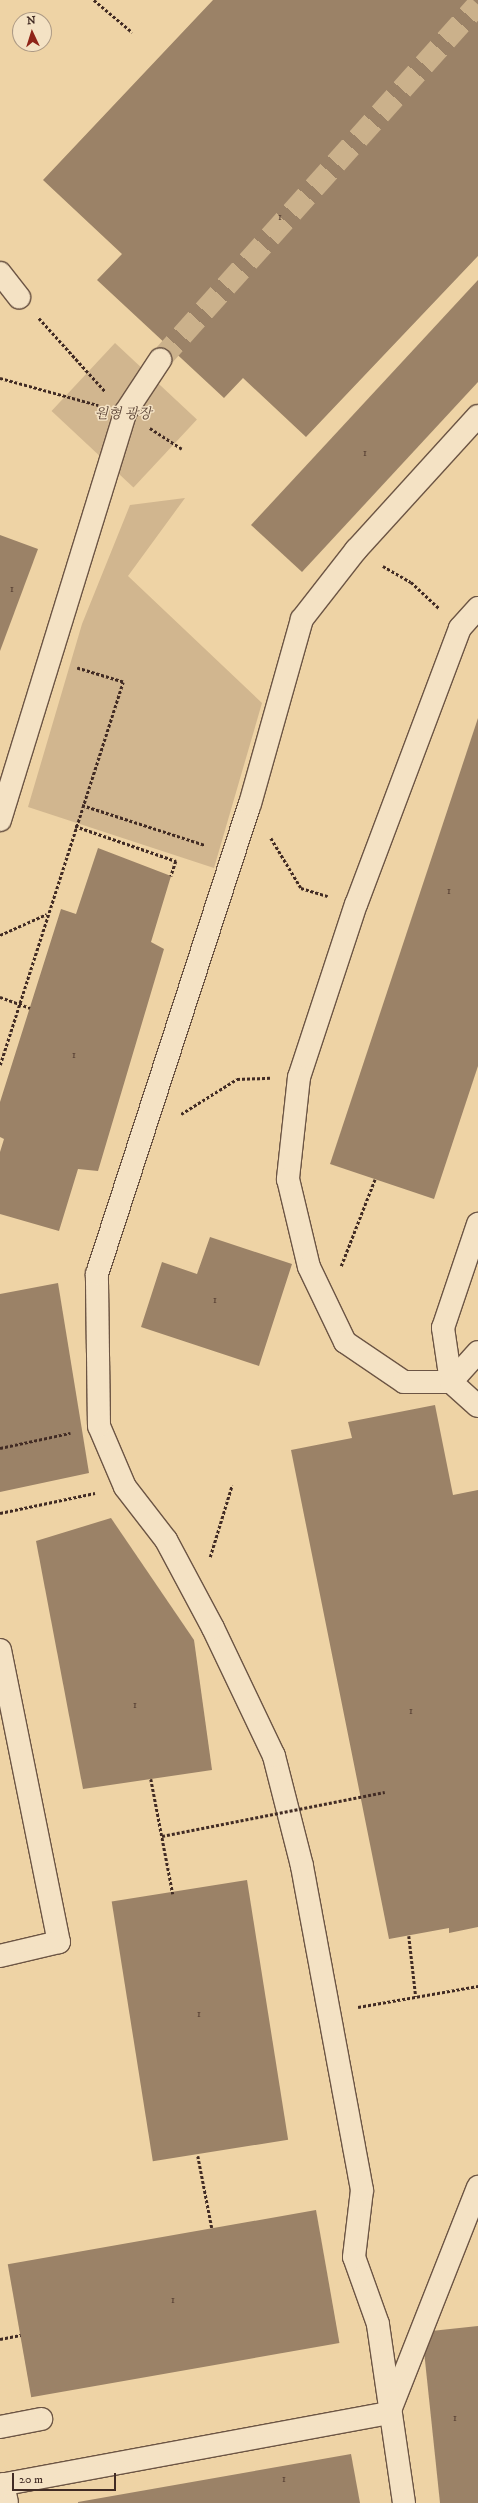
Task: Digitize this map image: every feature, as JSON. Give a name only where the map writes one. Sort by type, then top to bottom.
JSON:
[{"type":"street","points":[[0,273],[19,297]]},
{"type":"street","points":[[0,820],[125,412],[160,360]]},
{"type":"street","points":[[404,2503],[389,2413],[378,2324],[354,2257],[362,2190],[302,1866],[274,1756],[197,1598],[166,1540],[125,1487],[99,1426],[97,1274],[144,1136],[250,804],[302,619],[356,550],[478,416]]},
{"type":"street","points":[[478,608],[460,628],[356,904],[298,1077],[288,1179],[309,1267],[345,1342],[404,1382],[451,1382],[478,1352]]},
{"type":"street","points":[[478,1224],[443,1328],[451,1382],[478,1406]]},
{"type":"street","points":[[0,1650],[59,1942],[0,1956]]},
{"type":"street","points":[[389,2413],[478,2187]]},
{"type":"street","points":[[3,2491],[389,2413]]},
{"type":"street","points":[[0,2427],[41,2419]]},
{"type":"path","points":[[94,0],[132,32]]},
{"type":"path","points":[[19,297],[125,412],[182,449]]},
{"type":"path","points":[[0,378],[125,412]]},
{"type":"path","points":[[356,550],[412,582],[460,628]]},
{"type":"path","points":[[0,1065],[75,826],[123,682],[49,660]]},
{"type":"path","points":[[250,804],[300,888],[356,904]]},
{"type":"path","points":[[82,805],[234,854]]},
{"type":"path","points":[[75,826],[176,861],[171,876]]},
{"type":"path","points":[[0,935],[47,914]]},
{"type":"path","points":[[0,997],[30,1008]]},
{"type":"path","points":[[144,1136],[237,1079],[298,1077]]},
{"type":"path","points":[[327,1302],[375,1179]]},
{"type":"path","points":[[0,1448],[99,1426]]},
{"type":"path","points":[[197,1598],[232,1485]]},
{"type":"path","points":[[0,1513],[125,1487]]},
{"type":"path","points":[[151,1778],[174,1894]]},
{"type":"path","points":[[162,1836],[385,1792]]},
{"type":"path","points":[[409,1936],[416,1997]]},
{"type":"path","points":[[330,2012],[478,1986]]},
{"type":"path","points":[[198,2156],[212,2228]]},
{"type":"path","points":[[0,2339],[21,2335]]},
{"type":"green space","name":"원형 광장","points":[[115,343],[197,419],[133,487],[52,411]]},
{"type":"green space","points":[[185,498],[128,576],[262,703],[214,868],[28,807],[82,624],[130,505]]},
{"type":"building","points":[[213,0],[478,0],[478,256],[306,437],[243,378],[224,398],[97,280],[122,254],[43,180]]},
{"type":"building","points":[[478,280],[478,382],[302,572],[251,525]]},
{"type":"building","points":[[0,535],[38,549],[0,651]]},
{"type":"building","points":[[478,718],[478,1066],[434,1199],[330,1164]]},
{"type":"building","points":[[98,848],[171,876],[151,942],[164,949],[98,1171],[78,1169],[59,1231],[0,1214],[0,1152],[4,1139],[0,1137],[0,1102],[61,909],[76,914]]},
{"type":"building","points":[[210,1237],[292,1264],[259,1366],[141,1327],[162,1262],[197,1274]]},
{"type":"building","points":[[58,1283],[89,1473],[0,1492],[0,1294]]},
{"type":"building","points":[[435,1405],[453,1495],[478,1490],[478,1927],[449,1933],[449,1928],[389,1939],[291,1450],[352,1438],[348,1422]]},
{"type":"building","points":[[111,1518],[194,1640],[212,1770],[83,1789],[36,1541]]},
{"type":"building","points":[[247,1880],[288,2140],[153,2161],[112,1901]]},
{"type":"building","points":[[316,2210],[339,2343],[31,2397],[8,2264]]},
{"type":"building","points":[[478,2326],[478,2503],[440,2503],[422,2332]]},
{"type":"building","points":[[351,2454],[360,2503],[78,2503],[78,2502]]},
{"type":"tunnel","points":[[160,360],[478,4]]}]
